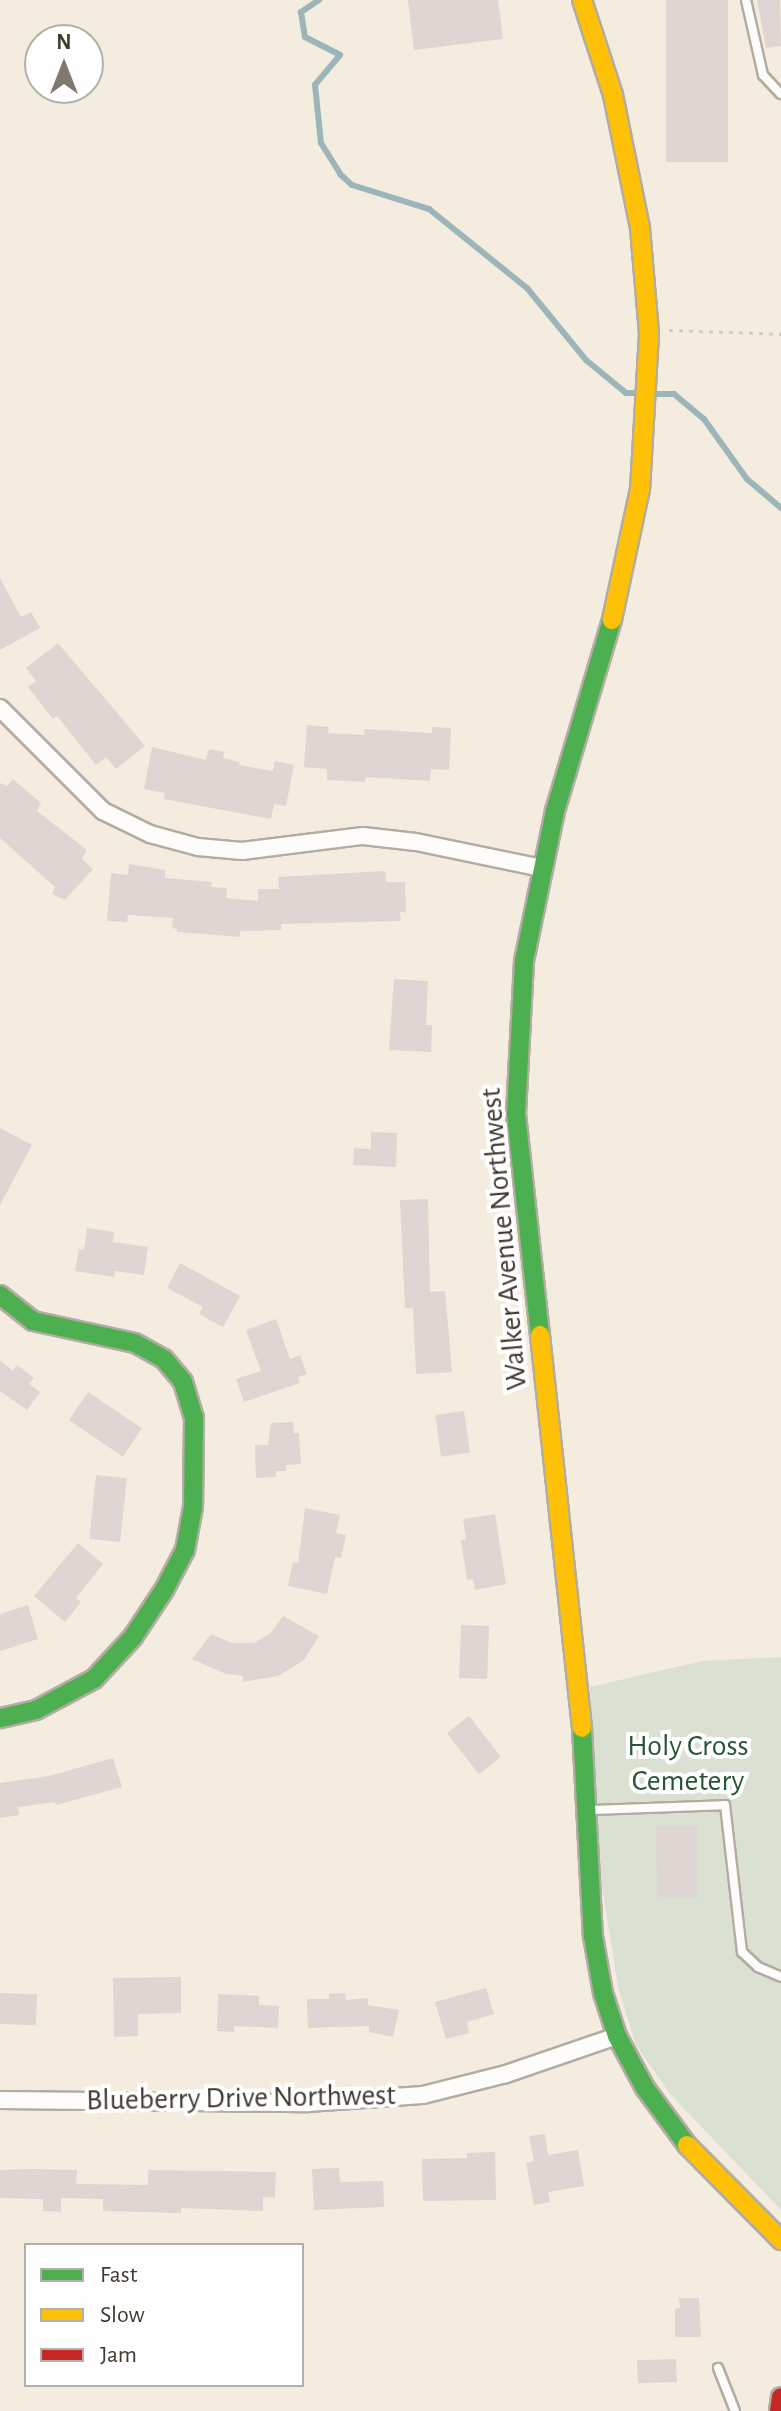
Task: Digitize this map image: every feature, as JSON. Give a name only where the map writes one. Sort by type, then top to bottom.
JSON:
[{"type":"main road","name":"Walker Avenue Northwest","points":[[582,0],[613,95],[640,228],[649,332],[647,416],[640,489],[618,600],[555,811],[524,961],[516,1114],[581,1715],[593,1936],[603,1993],[617,2036],[645,2088],[682,2139],[781,2240]]},
{"type":"main road","points":[[0,1295],[33,1321],[135,1343],[164,1359],[183,1382],[194,1418],[193,1507],[185,1550],[164,1590],[133,1637],[94,1679],[36,1710],[0,1718]]},
{"type":"main road","points":[[779,2411],[781,2397]]},
{"type":"street","points":[[3,718],[103,811],[150,834],[198,847],[242,851],[363,836],[416,842],[542,868]]},
{"type":"street","name":"Blueberry Drive Northwest","points":[[0,2100],[308,2103],[423,2095],[506,2074],[617,2036]]},
{"type":"lane","points":[[746,0],[763,75],[781,94]]},
{"type":"lane","points":[[586,1810],[725,1805],[742,1952],[758,1967],[781,1977]]},
{"type":"lane","points":[[718,2368],[735,2411]]},
{"type":"path","points":[[649,332],[781,334]]},
{"type":"green space","name":"Holy Cross Cemetery","points":[[781,1657],[781,2210],[670,2094],[636,2045],[618,1987],[600,1873],[590,1687],[702,1661]]},
{"type":"building","points":[[408,0],[498,0],[503,39],[414,50]]},
{"type":"building","points":[[666,0],[728,0],[728,162],[666,162]]},
{"type":"building","points":[[757,0],[780,0],[781,46],[766,48]]},
{"type":"building","points":[[0,578],[21,617],[31,612],[40,628],[0,650]]},
{"type":"building","points":[[58,643],[145,746],[116,769],[106,757],[96,765],[57,716],[53,719],[28,687],[36,681],[26,668]]},
{"type":"building","points":[[307,725],[329,727],[328,733],[364,735],[365,729],[432,733],[432,727],[451,728],[449,770],[431,769],[430,781],[366,777],[365,782],[327,780],[327,769],[304,767]]},
{"type":"building","points":[[152,747],[206,760],[209,749],[224,752],[223,758],[240,762],[239,765],[273,771],[275,761],[294,765],[286,806],[274,804],[271,819],[164,799],[165,793],[144,789]]},
{"type":"building","points":[[13,779],[41,803],[37,811],[87,850],[82,859],[93,869],[65,900],[52,894],[55,887],[0,838],[0,783],[7,786]]},
{"type":"building","points":[[129,864],[165,870],[165,878],[212,882],[211,887],[227,888],[226,898],[258,901],[258,889],[279,889],[278,877],[385,871],[386,882],[405,882],[406,912],[400,912],[401,921],[281,924],[281,930],[240,931],[240,937],[177,932],[172,928],[173,918],[128,915],[127,922],[107,921],[111,873],[128,875]]},
{"type":"building","points":[[394,979],[428,981],[426,1025],[432,1025],[431,1052],[389,1050]]},
{"type":"building","points":[[0,1128],[32,1145],[0,1205]]},
{"type":"building","points":[[371,1132],[397,1133],[396,1167],[353,1165],[354,1148],[371,1149]]},
{"type":"building","points":[[428,1199],[430,1292],[445,1291],[452,1372],[416,1374],[413,1308],[405,1308],[400,1200]]},
{"type":"building","points":[[87,1228],[114,1232],[113,1242],[148,1247],[144,1275],[115,1271],[114,1277],[75,1271],[79,1249],[84,1250]]},
{"type":"building","points":[[180,1263],[240,1296],[223,1327],[199,1314],[203,1307],[167,1288]]},
{"type":"building","points":[[276,1319],[290,1359],[300,1355],[307,1374],[298,1377],[300,1383],[244,1402],[236,1379],[261,1371],[246,1330]]},
{"type":"building","points":[[0,1360],[13,1371],[17,1365],[34,1378],[29,1384],[40,1392],[27,1410],[0,1391]]},
{"type":"building","points":[[88,1392],[142,1428],[123,1457],[69,1420]]},
{"type":"building","points":[[464,1411],[470,1453],[441,1457],[435,1415]]},
{"type":"building","points":[[293,1422],[294,1433],[299,1433],[301,1464],[286,1465],[286,1471],[276,1471],[276,1477],[256,1478],[255,1445],[268,1445],[271,1423]]},
{"type":"building","points":[[96,1475],[127,1478],[120,1542],[89,1539]]},
{"type":"building","points":[[305,1508],[340,1515],[336,1533],[346,1535],[341,1558],[335,1557],[327,1594],[288,1586],[293,1562],[298,1563]]},
{"type":"building","points":[[495,1514],[506,1584],[475,1590],[473,1579],[467,1580],[461,1540],[466,1539],[463,1519]]},
{"type":"building","points":[[78,1543],[103,1564],[76,1598],[81,1602],[65,1622],[34,1596]]},
{"type":"building","points":[[28,1605],[38,1639],[0,1651],[0,1614]]},
{"type":"building","points":[[283,1616],[319,1636],[304,1660],[278,1676],[243,1682],[243,1676],[226,1674],[192,1659],[211,1634],[232,1643],[254,1643],[271,1633]]},
{"type":"building","points":[[461,1625],[489,1626],[487,1679],[459,1678]]},
{"type":"building","points":[[469,1716],[501,1757],[479,1774],[447,1733]]},
{"type":"building","points":[[113,1758],[122,1787],[56,1805],[55,1802],[18,1807],[19,1815],[0,1818],[0,1783],[49,1776]]},
{"type":"building","points":[[697,1826],[698,1898],[657,1899],[656,1827]]},
{"type":"building","points":[[181,1977],[181,2013],[138,2014],[138,2036],[114,2037],[113,1978]]},
{"type":"building","points":[[486,1988],[494,2014],[467,2022],[469,2033],[446,2039],[435,2002]]},
{"type":"building","points":[[0,1993],[37,1994],[36,2025],[0,2024]]},
{"type":"building","points":[[345,1993],[346,2000],[368,1998],[368,2005],[399,2010],[393,2037],[369,2032],[369,2026],[308,2028],[307,1999],[329,1999],[329,1994]]},
{"type":"building","points":[[218,1994],[259,1996],[259,2005],[279,2006],[278,2028],[234,2026],[234,2032],[217,2031]]},
{"type":"building","points":[[545,2134],[548,2155],[578,2150],[584,2186],[548,2192],[550,2202],[534,2205],[526,2163],[534,2161],[529,2136]]},
{"type":"building","points":[[495,2152],[496,2200],[423,2201],[422,2159],[467,2158],[467,2153]]},
{"type":"building","points":[[339,2168],[340,2182],[383,2181],[384,2207],[314,2210],[312,2169]]},
{"type":"building","points":[[0,2170],[77,2170],[76,2184],[148,2185],[148,2170],[276,2172],[275,2198],[263,2197],[263,2211],[181,2208],[181,2213],[103,2211],[103,2199],[61,2198],[61,2212],[43,2211],[43,2199],[0,2198]]},
{"type":"building","points":[[679,2298],[699,2298],[701,2337],[675,2337],[675,2309],[680,2308]]},
{"type":"building","points":[[676,2359],[677,2382],[638,2383],[637,2360]]},
{"type":"waterway","points":[[319,0],[301,12],[305,37],[340,55],[315,85],[321,143],[340,174],[352,185],[429,209],[527,288],[586,360],[626,393],[644,393]]},
{"type":"waterway","points":[[655,394],[674,394],[704,419],[747,479],[781,508]]},
{"type":"traffic: fast","points":[[540,1335],[516,1114],[524,961],[555,811],[612,620]]},
{"type":"traffic: fast","points":[[0,1295],[33,1321],[135,1343],[164,1359],[183,1382],[194,1418],[193,1507],[185,1550],[164,1590],[133,1637],[94,1679],[36,1710],[0,1718]]},
{"type":"traffic: fast","points":[[582,1728],[593,1936],[603,1993],[617,2036],[645,2088],[687,2145]]},
{"type":"traffic: slow","points":[[582,0],[613,95],[640,228],[649,334],[640,489],[612,620]]},
{"type":"traffic: slow","points":[[540,1335],[582,1728]]},
{"type":"traffic: slow","points":[[687,2145],[781,2240]]},
{"type":"traffic: jam","points":[[779,2411],[781,2397]]}]
